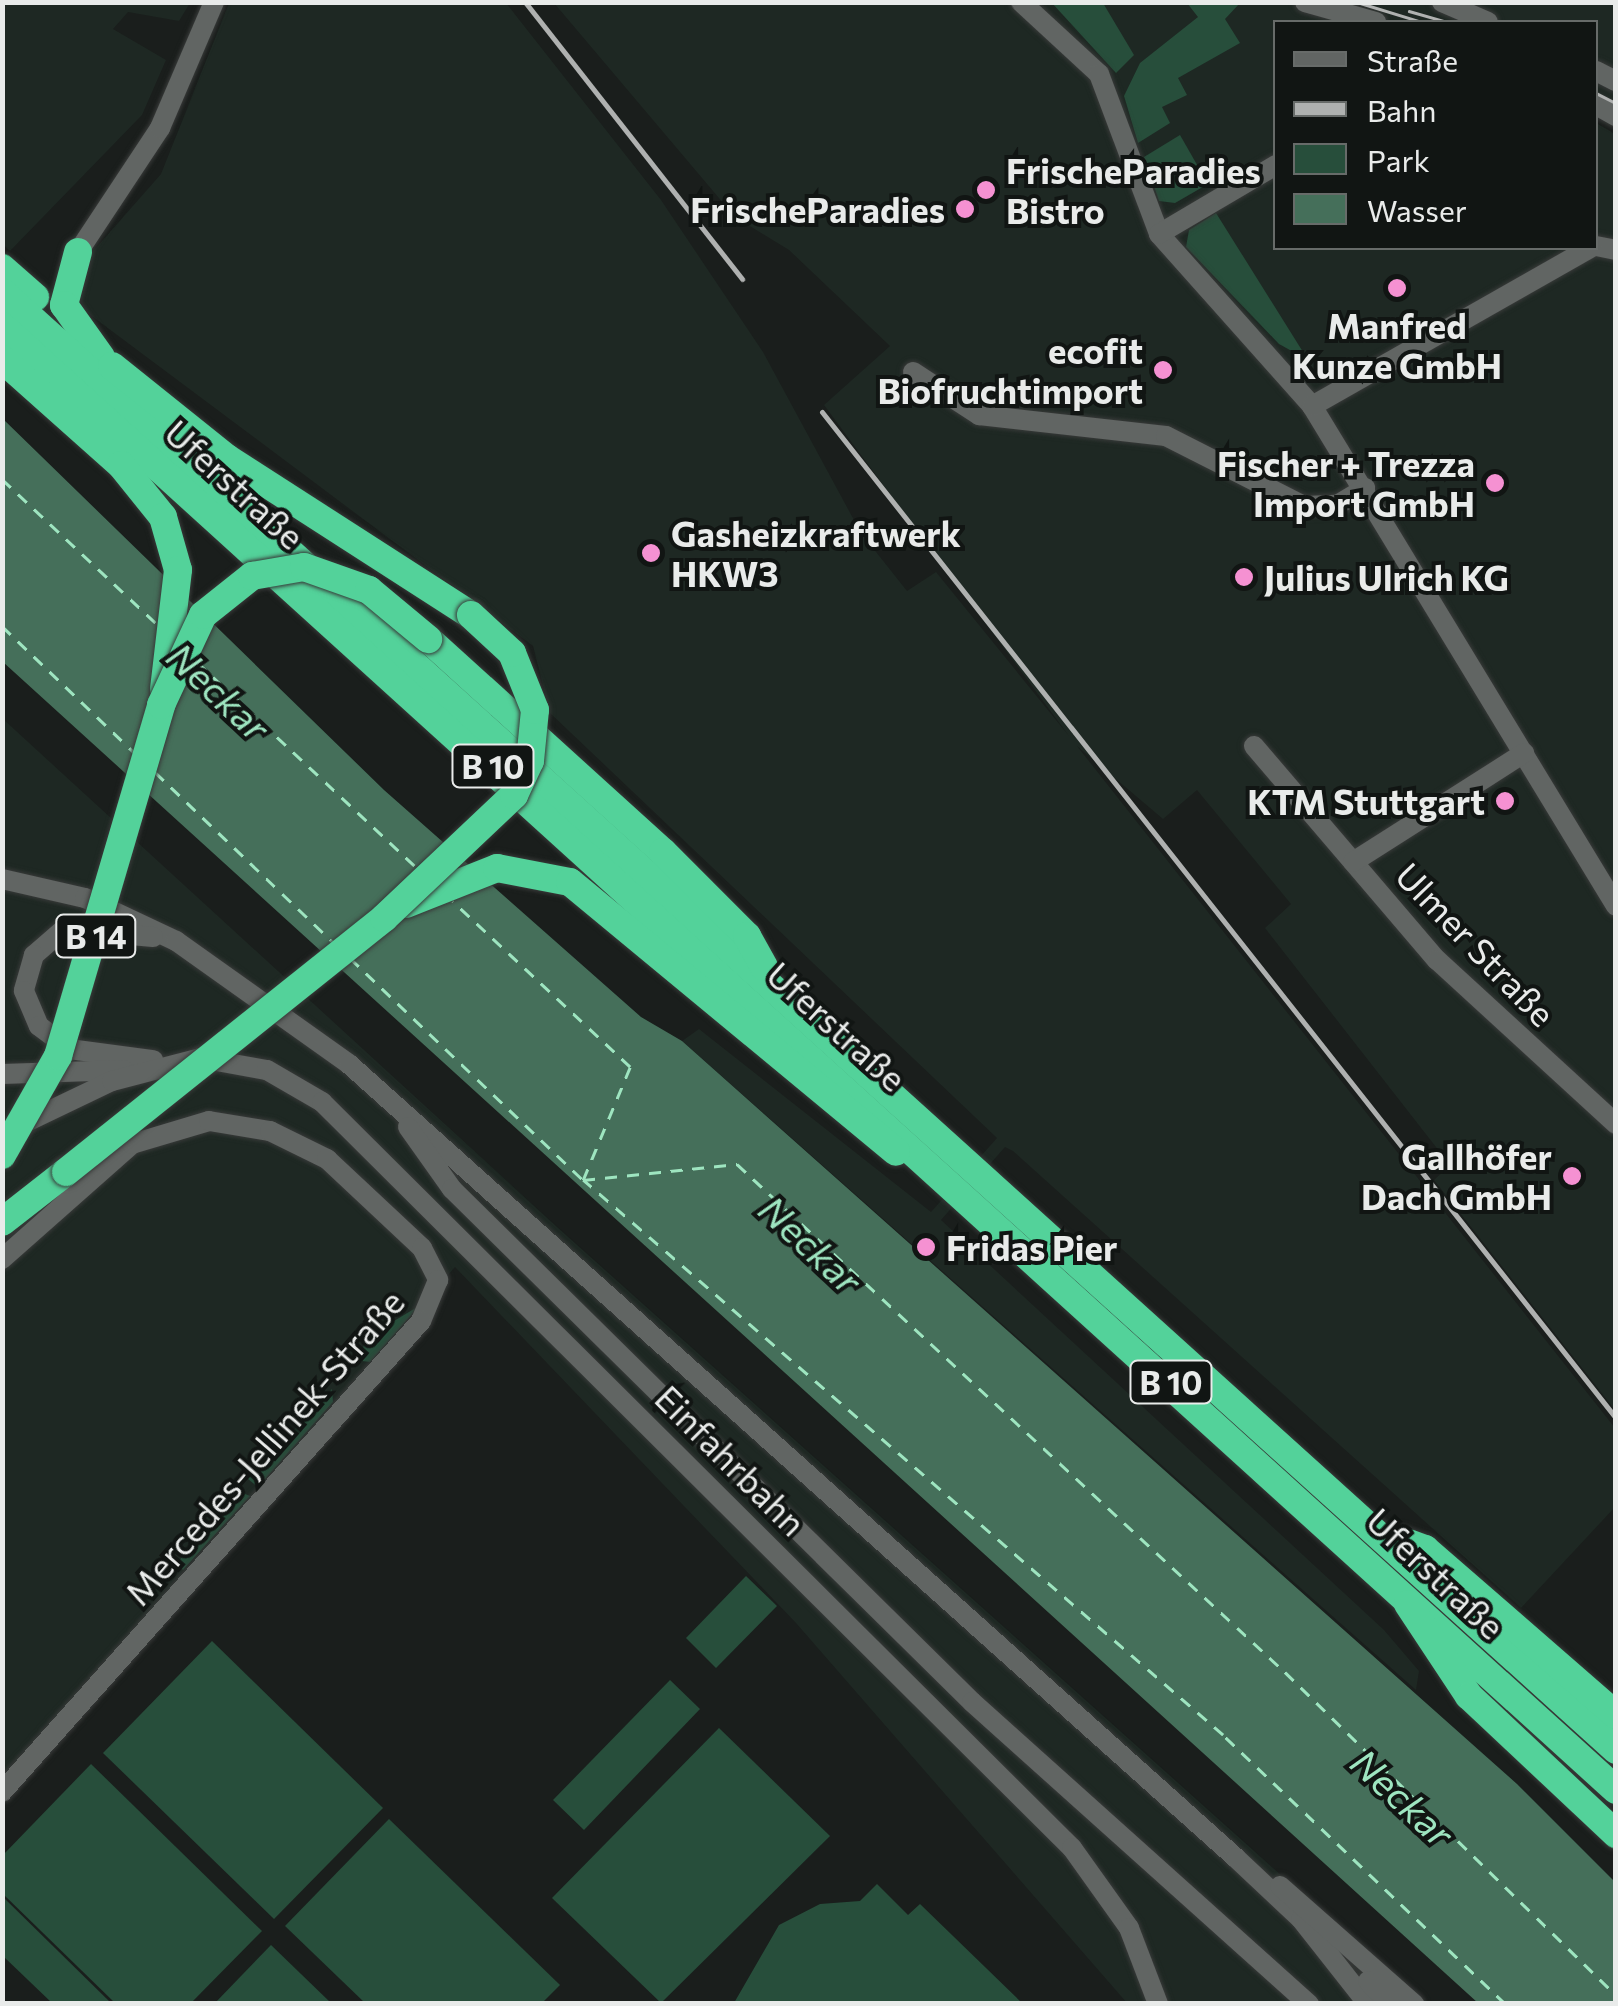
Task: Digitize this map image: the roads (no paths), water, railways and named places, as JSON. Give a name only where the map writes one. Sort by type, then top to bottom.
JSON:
[{"type":"highway","points":[[2,266],[34,274],[78,252]]},
{"type":"highway","points":[[78,252],[64,305],[102,357]]},
{"type":"highway","points":[[2,266],[102,357],[227,458],[471,615],[525,676],[535,710],[530,760],[499,814],[384,918],[2,1222]]},
{"type":"highway","name":"Uferstraße","points":[[2,292],[1616,1750]]},
{"type":"highway","name":"Uferstraße","points":[[2,326],[981,1209],[1616,1790]]},
{"type":"highway","name":"B 14","points":[[2,359],[148,494],[173,540],[178,596],[161,705],[70,1024],[2,1155]]},
{"type":"highway","name":"B 14","points":[[161,705],[203,615],[228,590],[279,569],[346,578],[428,640],[705,894],[747,936],[777,990]]},
{"type":"highway","points":[[384,918],[446,882],[498,868],[570,882],[618,915],[808,1084],[981,1209]]},
{"type":"highway","name":"B 10","points":[[1380,1533],[1425,1549],[1616,1715]]},
{"type":"highway","name":"B 10","points":[[1399,1589],[1429,1647],[1470,1696],[1616,1834]]},
{"type":"street","points":[[78,252],[160,128],[214,2]]},
{"type":"street","points":[[1021,2],[1099,74],[1158,234],[1312,406],[1616,906]]},
{"type":"street","points":[[1305,2],[1369,20]]},
{"type":"street","points":[[1442,2],[1483,20]]},
{"type":"street","points":[[1158,234],[1273,167]]},
{"type":"street","points":[[1312,406],[1588,250]]},
{"type":"street","points":[[913,372],[979,415],[1166,436],[1304,506],[1336,505],[1365,488]]},
{"type":"street","points":[[1254,746],[1353,862]]},
{"type":"street","name":"Ulmer Straße","points":[[1524,754],[1353,862],[1436,960],[1616,1124]]},
{"type":"street","name":"Einfahrbahn","points":[[2,879],[71,894],[176,942],[250,987],[390,1100],[1236,1858],[1301,1919],[1368,2004]]},
{"type":"street","name":"Einfahrbahn","points":[[176,942],[64,928],[34,954],[24,991],[39,1026],[68,1049],[267,1070],[366,1140],[1072,1848],[1143,1958],[1158,2004]]},
{"type":"street","name":"Einfahrbahn","points":[[2,1133],[156,1066],[180,1060]]},
{"type":"street","name":"Einfahrbahn","points":[[2,1074],[156,1066]]},
{"type":"street","name":"Einfahrbahn","points":[[390,1100],[452,1190],[1067,1790],[1309,2004]]},
{"type":"street","name":"Mercedes-Jellinek-Straße","points":[[2,1258],[132,1144],[208,1121],[270,1130],[326,1159],[428,1255],[438,1280],[421,1322],[2,1792]]},
{"type":"street","points":[[1236,1858],[1317,1911],[1414,2004]]},
{"type":"street","points":[[1143,1958],[1148,2004]]},
{"type":"street","points":[[1368,1981],[1391,2004]]},
{"type":"water","name":"Neckar","points":[[2,418],[384,790],[641,1017],[682,1041],[1517,1784],[1615,1882],[1615,2003],[1478,2003],[3,662]]},
{"type":"tram line","points":[[1357,2],[1416,20]]},
{"type":"tram line","points":[[1409,11],[1440,20]]},
{"type":"tram line","points":[[1598,94],[1616,103]]},
{"type":"railway","points":[[525,2],[742,279]]},
{"type":"railway","points":[[822,412],[1616,1418]]},
{"type":"place","name":"FrischeParadies Bistro","points":[[986,190]]},
{"type":"place","name":"FrischeParadies","points":[[965,209]]},
{"type":"place","name":"Manfred Kunze GmbH","points":[[1397,288]]},
{"type":"place","name":"ecofit Biofruchtimport","points":[[1163,370]]},
{"type":"place","name":"Fischer + Trezza Import GmbH","points":[[1495,483]]},
{"type":"place","name":"Gasheizkraftwerk HKW3","points":[[651,553]]},
{"type":"place","name":"Julius Ulrich KG","points":[[1244,577]]},
{"type":"place","name":"KTM Stuttgart","points":[[1505,801]]},
{"type":"place","name":"Gallhöfer Dach GmbH","points":[[1572,1176]]},
{"type":"place","name":"Fridas Pier","points":[[926,1247]]}]
